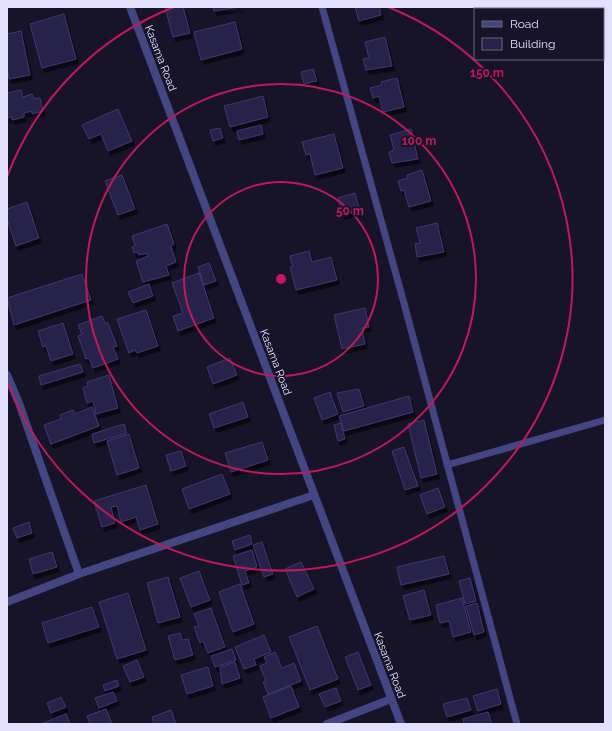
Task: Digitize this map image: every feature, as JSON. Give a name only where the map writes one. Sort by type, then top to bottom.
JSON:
[{"type":"street","name":"Kasama Road","points":[[130,7],[401,724]]},
{"type":"street","points":[[7,375],[19,403],[79,574]]},
{"type":"street","points":[[7,602],[79,574],[314,495]]},
{"type":"street","points":[[327,724],[391,699]]},
{"type":"lane","points":[[322,7],[448,465],[517,724]]},
{"type":"lane","points":[[448,465],[605,420]]},
{"type":"building","points":[[165,7],[183,7],[190,33],[173,37]]},
{"type":"building","points":[[213,7],[240,7],[214,11]]},
{"type":"building","points":[[355,7],[379,7],[381,15],[359,21]]},
{"type":"building","points":[[64,14],[76,59],[42,68],[30,24]]},
{"type":"building","points":[[235,22],[242,49],[201,60],[194,32]]},
{"type":"building","points":[[21,31],[30,75],[9,79],[7,67],[7,34]]},
{"type":"building","points":[[385,37],[392,66],[366,70],[363,59],[369,58],[365,42]]},
{"type":"building","points":[[313,69],[317,81],[304,84],[301,72]]},
{"type":"building","points":[[397,78],[404,107],[383,112],[379,96],[373,98],[370,88],[382,85],[381,82]]},
{"type":"building","points":[[21,90],[23,97],[32,94],[34,99],[40,98],[43,111],[32,114],[32,111],[24,113],[24,117],[12,120],[12,117],[7,118],[7,93]]},
{"type":"building","points":[[263,96],[268,117],[230,127],[224,106]]},
{"type":"building","points":[[118,109],[132,141],[108,151],[101,134],[89,139],[82,125]]},
{"type":"building","points":[[261,125],[263,134],[239,140],[237,131]]},
{"type":"building","points":[[220,128],[223,138],[213,141],[210,130]]},
{"type":"building","points":[[411,129],[418,159],[392,163],[389,152],[394,150],[390,135]]},
{"type":"building","points":[[334,134],[343,168],[315,175],[310,154],[306,155],[302,142]]},
{"type":"building","points":[[422,170],[431,201],[409,207],[404,190],[401,191],[398,181],[408,178],[407,175]]},
{"type":"building","points":[[122,175],[135,209],[118,215],[105,181]]},
{"type":"building","points":[[355,193],[360,210],[342,215],[338,198]]},
{"type":"building","points":[[27,202],[39,238],[16,246],[7,219],[7,209]]},
{"type":"building","points":[[437,223],[444,252],[417,257],[415,244],[420,243],[416,228]]},
{"type":"building","points":[[167,224],[174,244],[171,246],[176,262],[166,266],[169,275],[143,282],[136,261],[148,256],[146,253],[139,255],[137,252],[134,253],[132,247],[135,246],[132,236]]},
{"type":"building","points":[[309,251],[312,262],[331,257],[337,280],[296,290],[290,267],[293,267],[290,256]]},
{"type":"building","points":[[209,263],[216,281],[204,285],[198,267]]},
{"type":"building","points":[[199,273],[214,318],[178,331],[173,316],[183,313],[172,283]]},
{"type":"building","points":[[82,274],[91,300],[14,325],[7,298]]},
{"type":"building","points":[[149,284],[153,296],[133,303],[128,292]]},
{"type":"building","points":[[365,308],[369,327],[362,328],[365,344],[342,349],[334,315]]},
{"type":"building","points":[[146,310],[158,346],[137,353],[135,350],[129,353],[117,319]]},
{"type":"building","points":[[102,316],[105,323],[108,323],[117,346],[113,347],[118,359],[93,368],[89,358],[86,359],[78,336],[82,334],[78,325]]},
{"type":"building","points":[[63,323],[73,354],[51,361],[46,346],[43,347],[38,331]]},
{"type":"building","points":[[230,358],[237,375],[213,384],[207,367]]},
{"type":"building","points":[[80,364],[83,372],[41,385],[39,376]]},
{"type":"building","points":[[109,375],[118,408],[96,414],[93,401],[87,403],[83,388],[88,386],[87,382]]},
{"type":"building","points":[[359,389],[364,406],[343,412],[337,393]]},
{"type":"building","points":[[330,392],[338,414],[322,420],[314,398]]},
{"type":"building","points":[[409,396],[413,412],[344,431],[339,416]]},
{"type":"building","points":[[243,402],[248,417],[214,428],[209,414]]},
{"type":"building","points":[[92,407],[99,426],[51,444],[44,425],[61,419],[60,415],[73,410],[75,414]]},
{"type":"building","points":[[424,420],[437,474],[421,478],[408,424]]},
{"type":"building","points":[[341,423],[345,439],[338,441],[334,425]]},
{"type":"building","points":[[124,424],[127,433],[94,443],[92,434]]},
{"type":"building","points":[[129,434],[139,468],[117,475],[107,441]]},
{"type":"building","points":[[262,442],[268,460],[231,472],[225,453]]},
{"type":"building","points":[[404,447],[418,486],[405,490],[392,451]]},
{"type":"building","points":[[181,451],[186,466],[171,471],[166,455]]},
{"type":"building","points":[[222,474],[230,494],[189,509],[182,489]]},
{"type":"building","points":[[146,485],[158,524],[140,530],[136,517],[121,522],[117,506],[111,507],[115,523],[102,527],[94,501]]},
{"type":"building","points":[[438,488],[445,507],[427,514],[420,495]]},
{"type":"building","points":[[29,522],[32,533],[17,538],[13,528]]},
{"type":"building","points":[[250,535],[252,544],[235,550],[232,541]]},
{"type":"building","points":[[262,542],[273,574],[264,577],[253,545]]},
{"type":"building","points":[[252,550],[257,567],[245,571],[249,583],[242,585],[233,556]]},
{"type":"building","points":[[52,552],[57,567],[33,574],[29,559]]},
{"type":"building","points":[[444,556],[449,574],[401,585],[397,567]]},
{"type":"building","points":[[301,562],[314,589],[297,597],[285,569]]},
{"type":"building","points":[[199,571],[210,600],[191,607],[180,578]]},
{"type":"building","points":[[168,577],[180,617],[158,623],[147,583]]},
{"type":"building","points":[[470,578],[476,601],[465,604],[459,581]]},
{"type":"building","points":[[240,584],[254,624],[233,632],[219,592]]},
{"type":"building","points":[[424,590],[431,615],[410,620],[403,596]]},
{"type":"building","points":[[128,593],[146,650],[117,659],[99,602]]},
{"type":"building","points":[[462,598],[471,632],[453,637],[449,621],[440,623],[436,605]]},
{"type":"building","points":[[477,603],[484,632],[474,635],[466,606]]},
{"type":"building","points":[[92,607],[99,627],[48,643],[42,623]]},
{"type":"building","points":[[211,608],[225,647],[208,653],[203,641],[200,643],[194,627],[199,626],[194,614]]},
{"type":"building","points":[[317,626],[338,679],[310,690],[289,637]]},
{"type":"building","points":[[180,633],[182,640],[188,639],[193,655],[175,660],[168,636]]},
{"type":"building","points":[[264,635],[271,652],[254,659],[256,665],[244,669],[235,647]]},
{"type":"building","points":[[232,649],[236,660],[215,667],[211,656]]},
{"type":"building","points":[[275,652],[282,668],[294,663],[301,681],[268,694],[263,682],[266,681],[260,666],[267,663],[264,657]]},
{"type":"building","points":[[358,652],[371,685],[358,690],[345,657]]},
{"type":"building","points":[[137,660],[144,677],[130,682],[123,666]]},
{"type":"building","points":[[235,662],[240,678],[222,684],[220,667]]},
{"type":"building","points":[[208,667],[213,686],[187,694],[181,675]]},
{"type":"building","points":[[117,680],[119,686],[105,691],[103,685]]},
{"type":"building","points":[[291,686],[299,707],[271,718],[263,697]]},
{"type":"building","points":[[336,688],[341,701],[325,707],[319,694]]},
{"type":"building","points":[[497,689],[501,704],[478,711],[473,696]]},
{"type":"building","points":[[113,692],[117,701],[99,708],[95,698]]},
{"type":"building","points":[[61,697],[66,707],[51,713],[47,703]]},
{"type":"building","points":[[467,698],[471,710],[447,717],[443,704]]},
{"type":"building","points":[[106,709],[112,724],[90,724],[87,716]]},
{"type":"building","points":[[171,710],[176,724],[154,724],[152,717]]},
{"type":"building","points":[[488,712],[492,724],[464,724],[463,719]]},
{"type":"building","points":[[66,714],[70,724],[41,724]]}]
